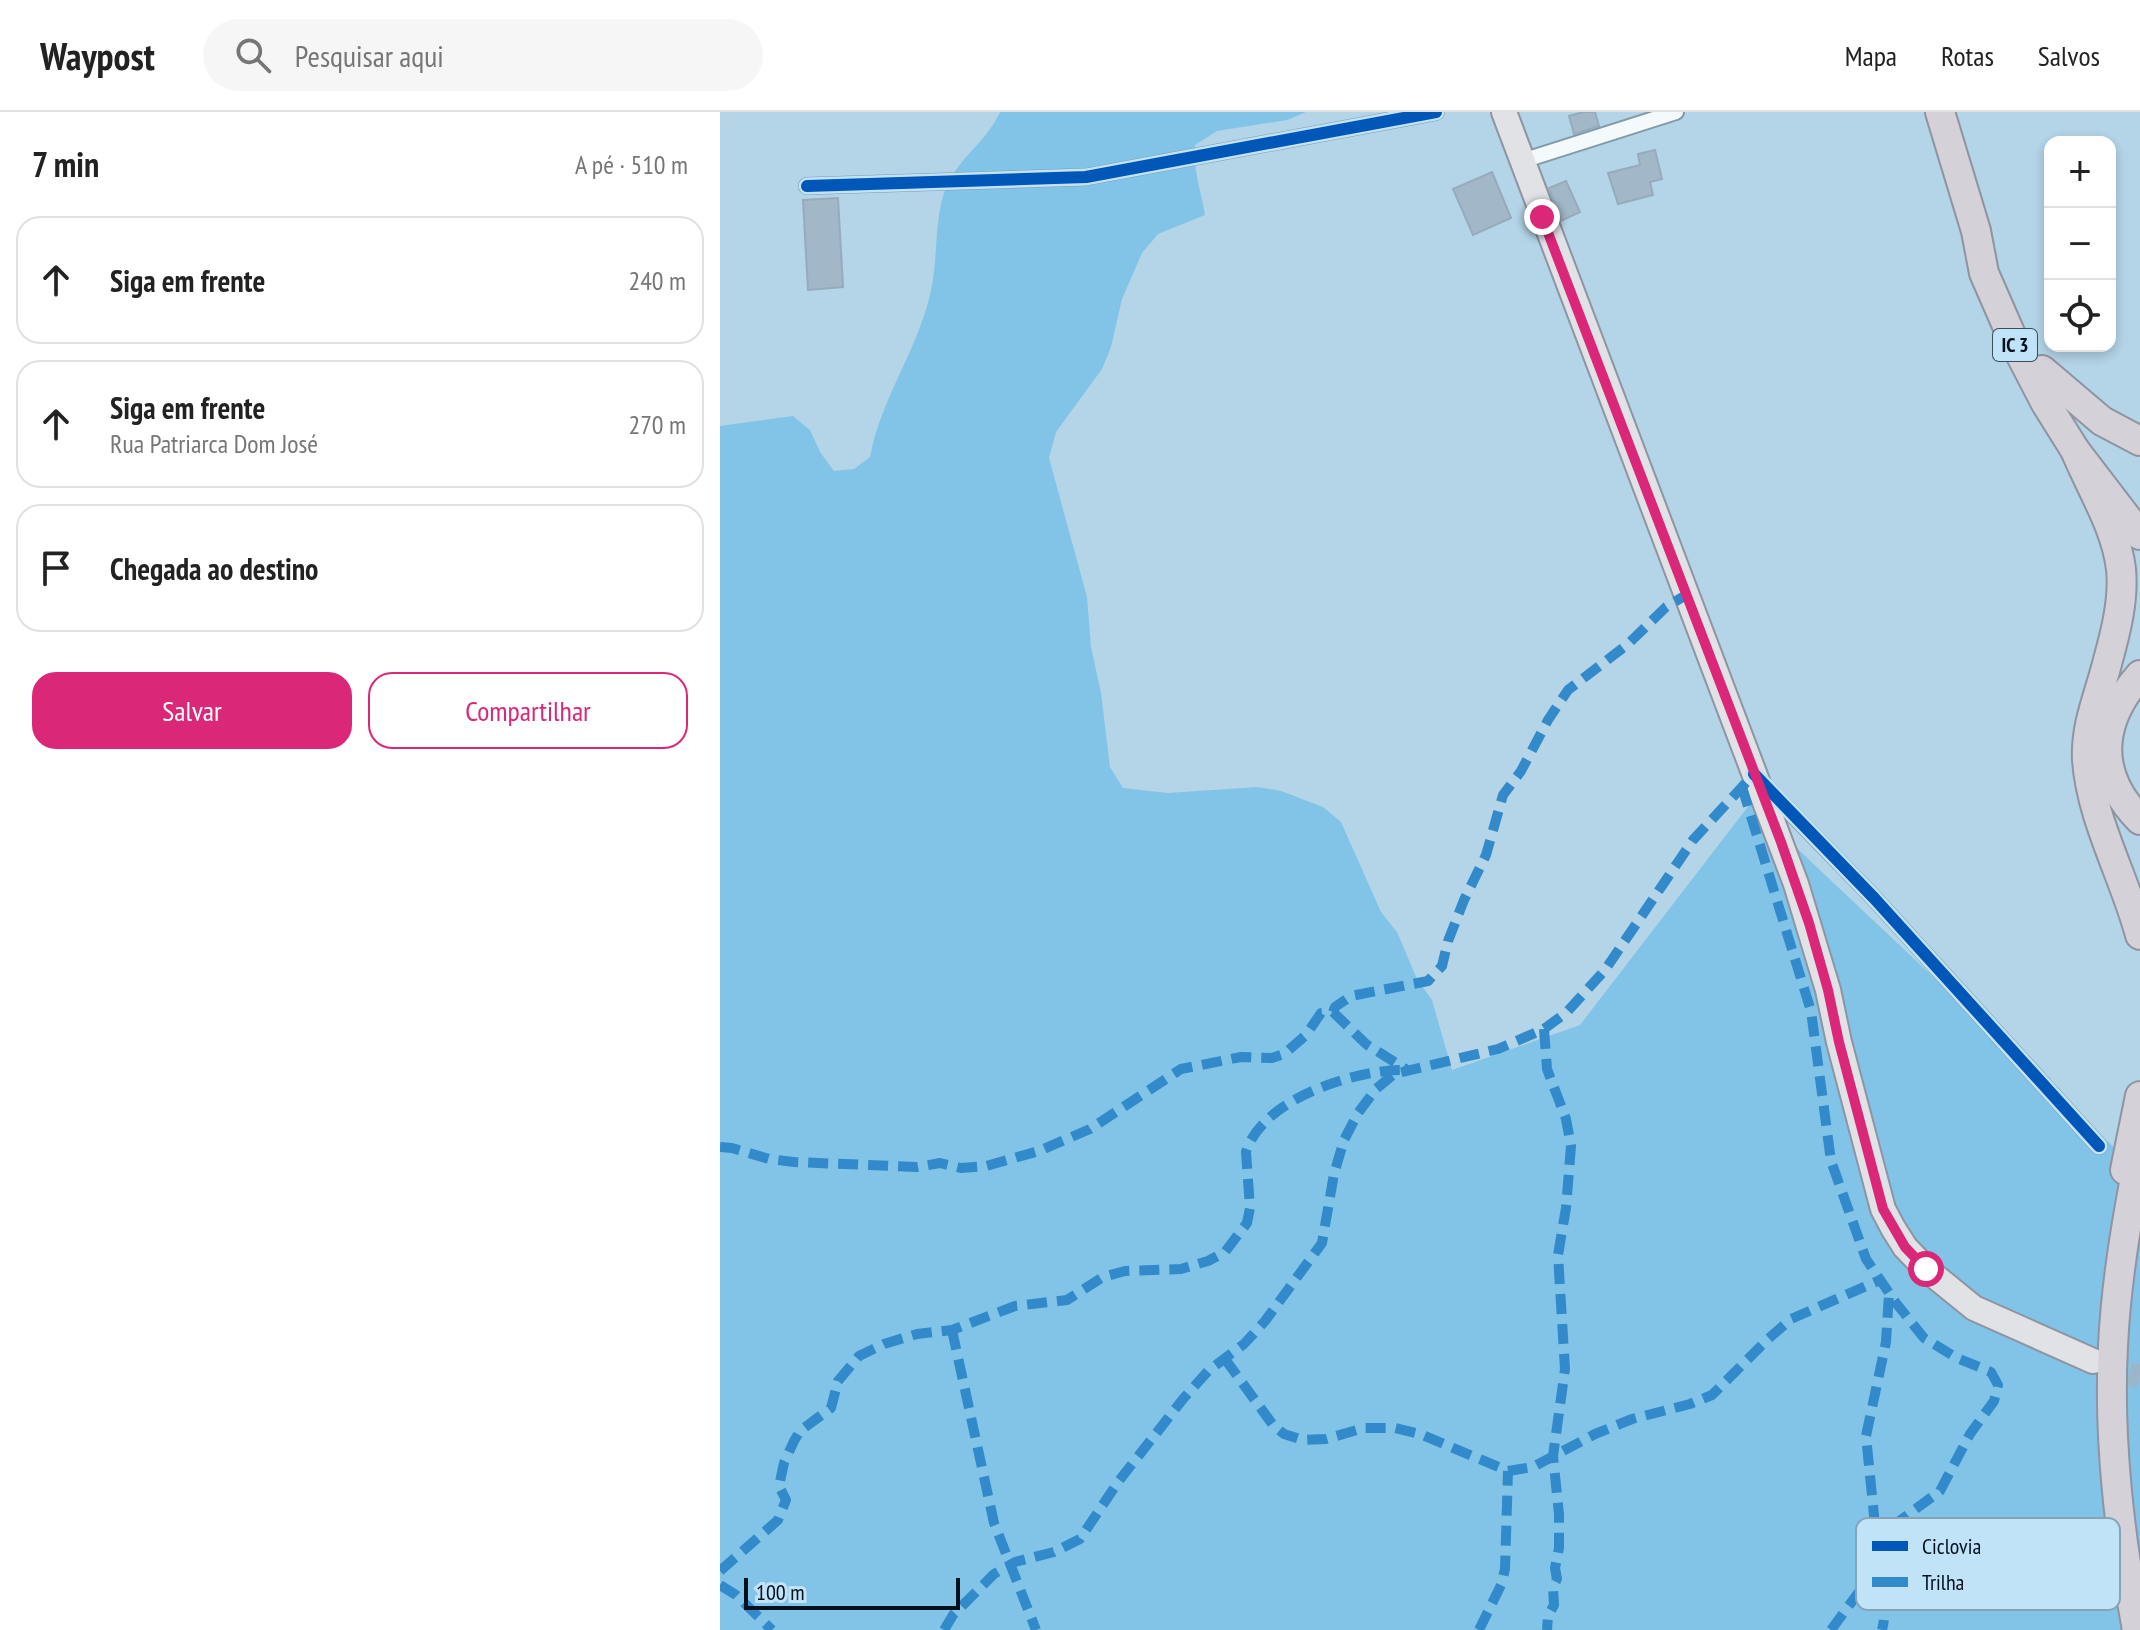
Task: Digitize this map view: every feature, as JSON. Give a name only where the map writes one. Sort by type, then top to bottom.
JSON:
[{"type":"highway","name":"IC 3","points":[[1940,112],[1976,231],[1984,273],[2000,312],[2028,371],[2075,450],[2140,535]]},
{"type":"highway","name":"IC 3","points":[[1976,231],[2042,370],[2090,450],[2140,514]]},
{"type":"highway","points":[[2042,370],[2102,421],[2140,441]]},
{"type":"highway","points":[[2075,450],[2108,523],[2121,569],[2119,610],[2091,721],[2087,762],[2096,806],[2140,935]]},
{"type":"highway","points":[[2140,675],[2124,694],[2112,719],[2106,747],[2116,790],[2140,820]]},
{"type":"highway","points":[[2127,1216],[2123,1183],[2140,1096]]},
{"type":"highway","points":[[2137,1630],[2119,1510],[2112,1404],[2113,1344],[2127,1216],[2140,1153]]},
{"type":"main road","points":[[1504,112],[1809,923],[1883,1209],[1905,1247],[1926,1269],[1974,1308],[2093,1361]]},
{"type":"street","points":[[807,186],[1086,177],[1436,112]]},
{"type":"street","points":[[1522,161],[1676,112]]},
{"type":"street","points":[[1754,774],[1884,909],[2099,1146]]},
{"type":"shaded area","points":[[1000,112],[1306,112],[1287,120],[1217,131],[1195,145],[1196,172],[1205,215],[1158,234],[1142,253],[1122,299],[1111,347],[1102,369],[1056,432],[1049,458],[1087,597],[1091,647],[1101,693],[1110,767],[1123,788],[1168,793],[1258,787],[1281,791],[1323,807],[1341,822],[1381,912],[1397,932],[1417,979],[1432,1000],[1452,1070],[1580,1025],[1750,804],[2140,1172],[2140,1630],[720,1630],[720,426],[793,416],[810,430],[820,452],[834,471],[854,469],[870,457],[884,410],[923,320],[930,296],[940,210],[947,187],[952,176]]},
{"type":"building","points":[[1595,112],[1599,126],[1574,134],[1569,116]]},
{"type":"building","points":[[1655,150],[1662,179],[1650,182],[1653,195],[1618,204],[1608,173],[1640,165],[1638,154]]},
{"type":"building","points":[[1492,172],[1511,218],[1473,235],[1453,189]]},
{"type":"building","points":[[1566,181],[1580,212],[1561,221],[1549,188]]},
{"type":"building","points":[[838,198],[843,287],[808,290],[803,200]]},
{"type":"tunnel","points":[[2095,1362],[2140,1377]]},
{"type":"marked path","points":[[720,1147],[794,1162],[917,1167],[940,1163],[961,1168],[986,1166],[1039,1151],[1090,1129],[1181,1069],[1241,1057],[1272,1058],[1284,1054],[1306,1035],[1321,1013],[1333,1012],[1335,1007],[1351,996],[1428,981],[1442,966],[1464,900],[1486,855],[1503,795],[1521,771],[1568,690],[1628,644],[1666,607],[1686,595]]},
{"type":"marked path","points":[[944,1630],[953,1615],[994,1574],[1015,1562],[1054,1552],[1080,1539],[1118,1482],[1183,1399],[1208,1371],[1244,1344],[1265,1321],[1322,1243],[1334,1174],[1344,1140],[1358,1113],[1376,1089],[1394,1074],[1498,1049],[1544,1029],[1567,1012],[1605,970],[1693,840],[1754,774]]},
{"type":"marked path","points":[[1742,787],[1811,1011],[1831,1161],[1866,1259],[1924,1338],[1957,1358],[1991,1372],[1998,1385],[1994,1401],[1970,1434],[1940,1491],[1903,1518]]},
{"type":"marked path","points":[[1333,1012],[1366,1044],[1407,1070]]},
{"type":"marked path","points":[[1544,1029],[1547,1069],[1566,1119],[1571,1146],[1558,1255],[1565,1369],[1553,1456],[1559,1548],[1555,1568],[1557,1579],[1553,1587],[1554,1605],[1548,1616],[1547,1630]]},
{"type":"marked path","points":[[720,1571],[778,1520],[786,1500],[779,1486],[784,1463],[794,1441],[800,1431],[831,1408],[838,1381],[859,1356],[884,1344],[917,1334],[952,1330],[1015,1306],[1067,1300],[1103,1277],[1125,1271],[1181,1269],[1208,1261],[1225,1252],[1247,1223],[1250,1208],[1246,1152],[1255,1133],[1270,1117],[1312,1091],[1336,1082],[1360,1075],[1403,1070]]},
{"type":"marked path","points":[[1225,1359],[1273,1425],[1284,1434],[1303,1440],[1326,1439],[1364,1428],[1395,1428],[1420,1434],[1508,1471],[1533,1467],[1595,1434],[1632,1419],[1712,1395],[1791,1319],[1880,1280]]},
{"type":"marked path","points":[[1874,1518],[1866,1436],[1886,1342],[1889,1294]]},
{"type":"marked path","points":[[952,1330],[994,1523],[1036,1630]]},
{"type":"marked path","points":[[1479,1630],[1501,1585],[1505,1569],[1508,1471]]},
{"type":"marked path","points":[[720,1585],[736,1595],[772,1630]]},
{"type":"marked path","points":[[1831,1630],[1856,1596]]},
{"type":"marked path","points":[[1882,1630],[1883,1610]]},
{"type":"cycle path","points":[[807,186],[1086,177],[1436,112]]},
{"type":"cycle path","points":[[1754,774],[1874,898],[2099,1146]]},
{"type":"route","points":[[1542,217],[1578,304],[1809,923],[1883,1209],[1905,1247],[1926,1269]]}]
